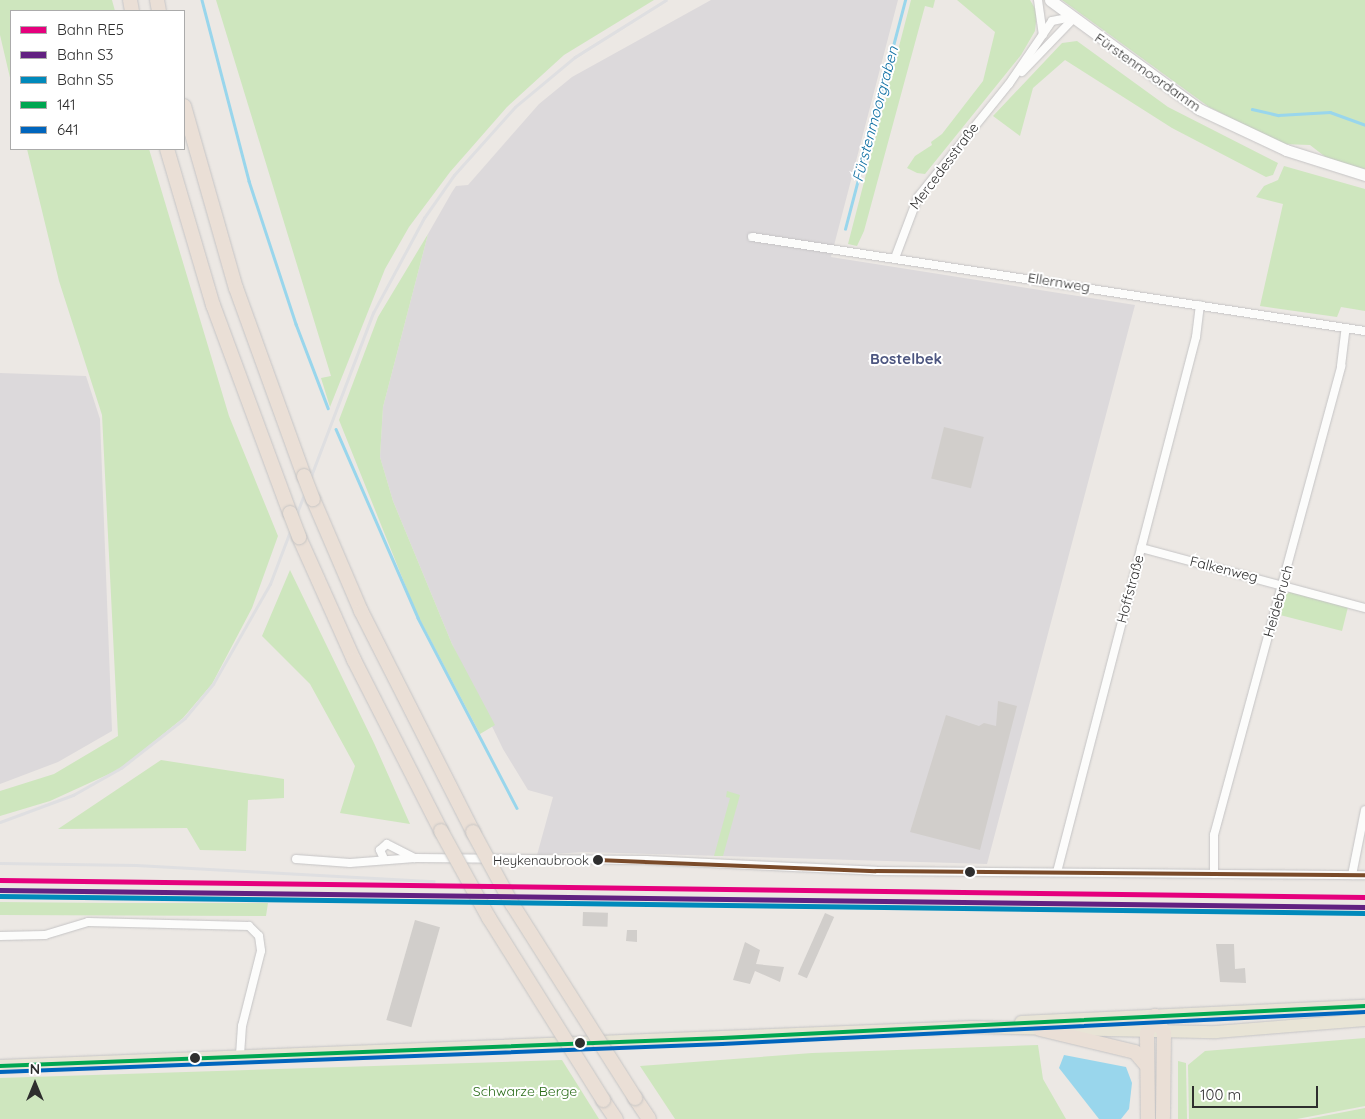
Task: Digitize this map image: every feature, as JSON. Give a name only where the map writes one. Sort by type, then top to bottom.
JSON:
[{"type":"highway","points":[[185,110],[236,288],[312,499],[370,628],[473,832],[512,904],[649,1119]]},
{"type":"highway","points":[[167,150],[219,322],[299,537],[354,660],[441,832],[489,918],[616,1119]]},
{"type":"highway","points":[[1148,1119],[1147,1033],[1155,1016]]},
{"type":"highway","points":[[1155,1016],[1164,1033],[1163,1119]]},
{"type":"highway","points":[[1040,1029],[1135,1052],[1147,1066]]},
{"type":"main road","name":"Fürstenmoordamm","points":[[1050,0],[1200,109],[1280,148],[1365,175]]},
{"type":"main road","points":[[0,1066],[240,1058],[971,1027],[1038,1020],[1365,1006]]},
{"type":"main road","points":[[971,1027],[1164,1033],[1365,1020]]},
{"type":"street","points":[[1038,0],[1043,35]]},
{"type":"street","name":"Mercedesstraße","points":[[895,258],[918,197],[1009,84],[1055,18],[1074,18]]},
{"type":"street","name":"Mercedesstraße","points":[[1009,84],[1074,18]]},
{"type":"street","name":"Ellernweg","points":[[752,237],[1365,331]]},
{"type":"street","name":"Hoffstraße","points":[[1057,872],[1196,337],[1200,305]]},
{"type":"street","name":"Heidebruch","points":[[1214,874],[1214,835],[1341,366],[1346,328]]},
{"type":"street","name":"Falkenweg","points":[[1141,548],[1365,608]]},
{"type":"street","points":[[1352,875],[1365,810]]},
{"type":"street","points":[[384,859],[380,850],[387,844],[415,858]]},
{"type":"street","points":[[296,859],[350,863],[415,858],[646,860],[821,869],[1365,875]]},
{"type":"street","points":[[0,936],[45,935],[88,922],[249,926],[259,936],[261,951],[242,1026],[240,1058]]},
{"type":"shaded area","points":[[711,0],[898,0],[831,257],[1135,305],[987,864],[584,852],[537,855],[553,797],[528,790],[503,749],[452,644],[393,501],[380,457],[383,407],[428,234],[452,192],[456,186],[468,185],[539,104],[572,77]]},
{"type":"shaded area","points":[[0,373],[86,376],[100,419],[112,731],[58,762],[0,784]]},
{"type":"green space","points":[[0,0],[112,0],[115,10],[10,10],[10,78],[0,35]]},
{"type":"green space","points":[[216,0],[654,0],[564,55],[507,107],[450,172],[409,227],[385,269],[330,407],[321,378],[331,376]]},
{"type":"green space","points":[[911,0],[935,0],[933,8],[925,6],[864,231],[857,246],[848,244]]},
{"type":"green space","points":[[957,0],[1030,0],[1037,12],[1035,31],[1021,55],[925,174],[917,173],[907,168],[915,156],[932,145],[931,142],[942,134],[983,81],[995,32]]},
{"type":"green space","points":[[1062,0],[1365,0],[1365,169],[1332,162],[1310,145],[1282,144],[1209,107]]},
{"type":"green space","points":[[1077,41],[1168,107],[1278,163],[1273,175],[1266,177],[1172,128],[1065,60],[1033,88],[1020,136],[993,116],[1062,43]]},
{"type":"green space","points":[[27,150],[149,150],[229,416],[278,536],[252,608],[212,684],[183,718],[120,769],[50,801],[0,816],[0,791],[54,774],[118,736],[102,415],[59,281]]},
{"type":"green space","points":[[1284,166],[1365,189],[1365,311],[1341,307],[1337,317],[1260,306],[1283,204],[1256,197],[1264,186],[1278,180]]},
{"type":"green space","points":[[428,234],[383,407],[380,457],[393,501],[452,644],[495,725],[480,734],[416,612],[339,420],[378,317]]},
{"type":"green space","points":[[290,570],[374,743],[410,824],[340,813],[355,766],[310,684],[262,636]]},
{"type":"green space","points":[[1291,591],[1348,607],[1342,631],[1280,615],[1285,595]]},
{"type":"green space","points":[[161,760],[284,779],[284,798],[248,800],[246,851],[200,850],[187,828],[58,829]]},
{"type":"green space","points":[[727,791],[740,795],[723,856],[714,856],[730,798],[726,797]]},
{"type":"green space","points":[[0,902],[268,903],[266,916],[0,915]]},
{"type":"green space","points":[[1365,1038],[1365,1106],[1297,1119],[1189,1119],[1188,1065],[1205,1051]]},
{"type":"green space","points":[[1038,1045],[1043,1079],[1066,1119],[675,1119],[640,1066],[812,1053]]},
{"type":"green space","name":"Schwarze Berge","points":[[562,1060],[599,1119],[0,1119],[0,1078]]},
{"type":"green space","points":[[1178,1061],[1186,1063],[1187,1119],[1178,1119]]},
{"type":"green space","points":[[1365,1108],[1365,1119],[1308,1119]]},
{"type":"water","points":[[1064,1055],[1126,1067],[1132,1083],[1129,1109],[1121,1119],[1099,1119],[1059,1068]]},
{"type":"building","points":[[944,427],[984,437],[971,488],[931,478]]},
{"type":"building","points":[[998,701],[1017,706],[980,850],[910,832],[946,715],[979,726],[984,723],[996,726]]},
{"type":"building","points":[[583,912],[608,913],[607,927],[583,926]]},
{"type":"building","points":[[825,913],[834,917],[807,978],[798,974]]},
{"type":"building","points":[[415,920],[440,927],[411,1027],[386,1020]]},
{"type":"building","points":[[627,930],[637,930],[637,942],[626,941]]},
{"type":"building","points":[[745,942],[760,950],[756,964],[784,967],[780,982],[755,971],[750,984],[733,980]]},
{"type":"building","points":[[1216,944],[1234,944],[1235,969],[1245,968],[1246,983],[1220,982]]},
{"type":"waterway","points":[[202,0],[249,181],[296,324],[328,408]]},
{"type":"waterway","name":"Fürstenmoorgraben","points":[[845,229],[905,0]]},
{"type":"waterway","points":[[1252,109],[1278,115],[1330,112],[1365,125]]},
{"type":"waterway","points":[[336,429],[418,618],[517,808]]},
{"type":"railway","points":[[0,822],[73,795],[121,768],[185,718],[213,684],[270,584],[373,313],[424,218],[454,175],[515,107],[575,57],[666,0]]},
{"type":"railway","points":[[0,863],[136,865],[434,881]]},
{"type":"rail line","name":"RE5","points":[[0,880],[1365,897]]},
{"type":"rail line","name":"S3","points":[[0,890],[1365,907]]},
{"type":"rail line","name":"S5","points":[[0,896],[1365,913]]},
{"type":"transit line","points":[[597,860],[876,871],[1365,875]]},
{"type":"transit line","name":"141","points":[[0,1066],[722,1038],[1365,1006]]},
{"type":"transit line","name":"641","points":[[0,1072],[722,1044],[1365,1012]]},
{"type":"place","name":"Heykenaubrook","points":[[598,860]]},
{"type":"district","name":"Bostelbek","points":[[906,359]]}]
